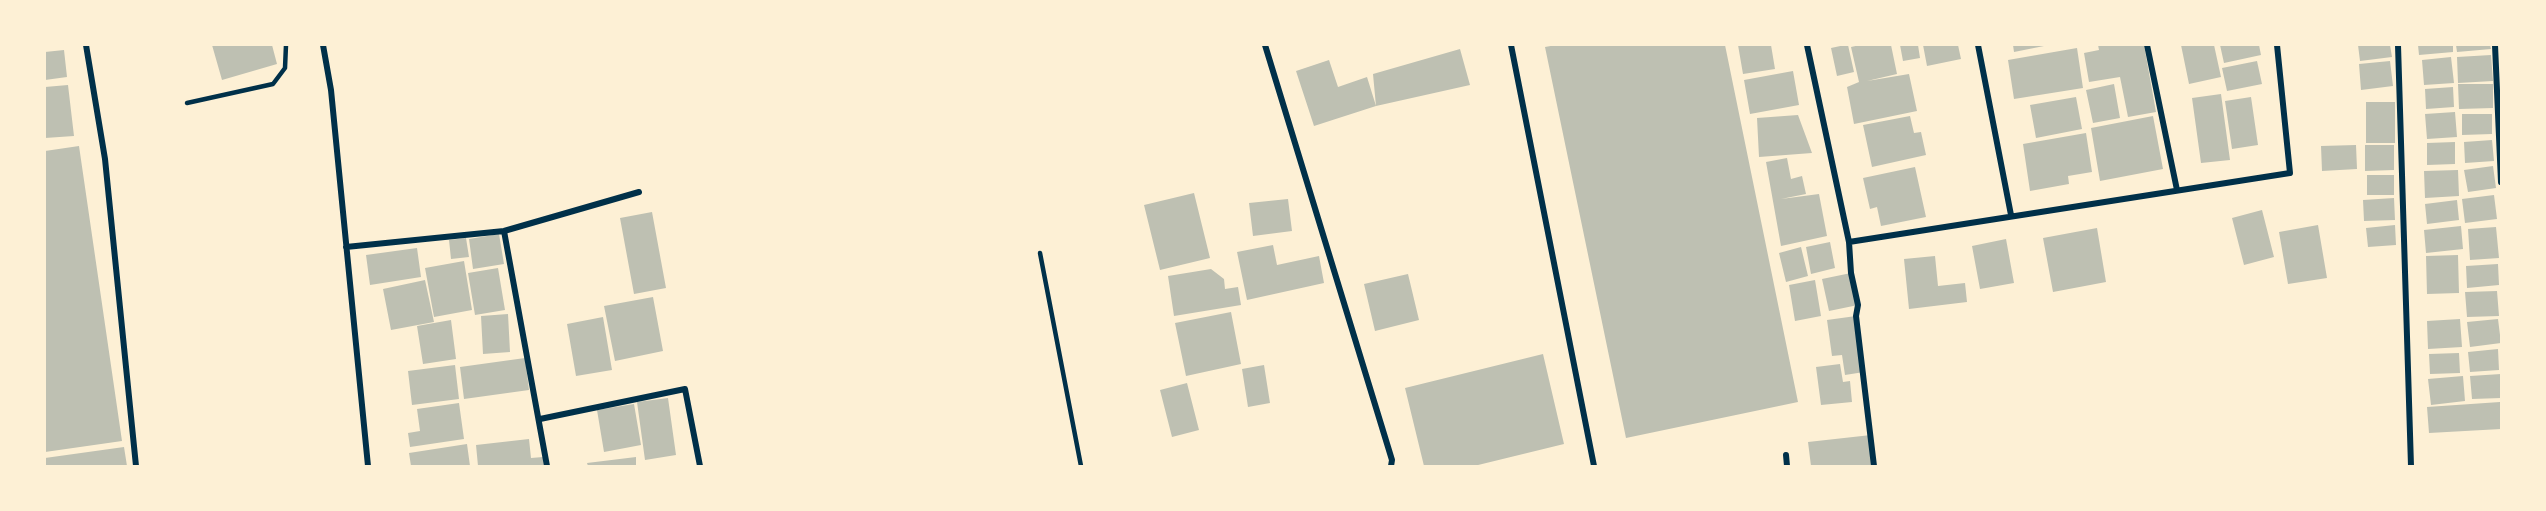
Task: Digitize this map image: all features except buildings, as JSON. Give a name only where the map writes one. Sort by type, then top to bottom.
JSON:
[{"type":"street","points":[[86,45],[105,159],[136,466]]},
{"type":"street","points":[[323,45],[331,90],[368,466]]},
{"type":"street","points":[[1264,45],[1392,460],[1391,466]]},
{"type":"street","points":[[1511,45],[1594,466]]},
{"type":"street","points":[[1808,45],[1849,242],[1851,273],[1858,305],[1856,316],[1874,466]]},
{"type":"street","points":[[1978,45],[2011,215]]},
{"type":"street","points":[[2147,45],[2177,190]]},
{"type":"street","points":[[1849,242],[2290,173],[2277,45]]},
{"type":"street","points":[[2398,45],[2411,466]]},
{"type":"street","points":[[2495,45],[2501,182]]},
{"type":"street","points":[[346,247],[504,231],[639,192]]},
{"type":"street","points":[[504,231],[547,466]]},
{"type":"street","points":[[540,419],[685,389],[700,466]]},
{"type":"street","points":[[1786,455],[1787,466]]},
{"type":"lane","points":[[186,103],[273,84],[285,68],[286,45]]},
{"type":"lane","points":[[1040,253],[1081,466]]}]
